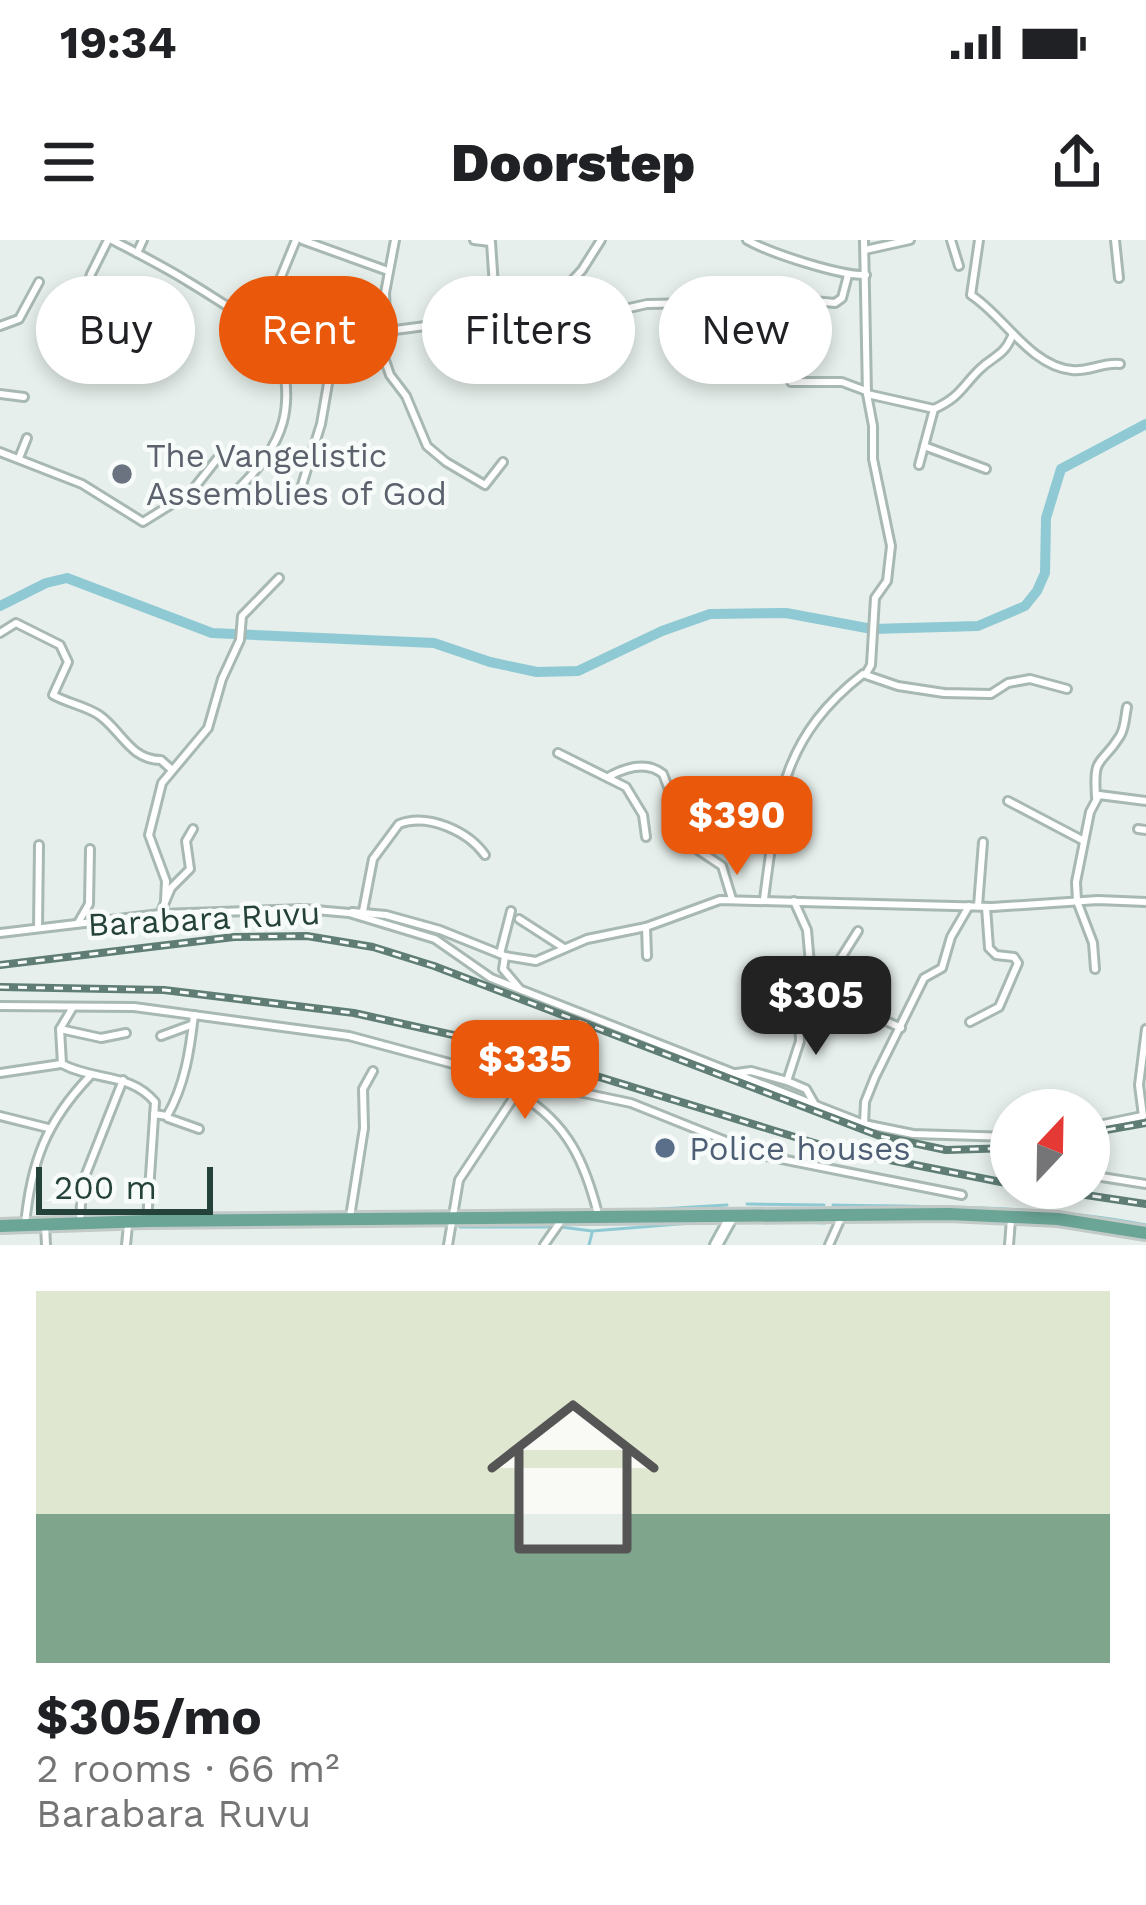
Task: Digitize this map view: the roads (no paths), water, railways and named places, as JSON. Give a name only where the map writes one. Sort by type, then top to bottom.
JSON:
[{"type":"main road","points":[[0,1226],[843,1214],[1011,1216],[1146,1233]]},
{"type":"street","points":[[90,276],[110,240],[219,303]]},
{"type":"street","points":[[137,253],[143,240]]},
{"type":"street","points":[[284,276],[299,240],[388,271]]},
{"type":"street","points":[[388,276],[395,240]]},
{"type":"street","points":[[474,240],[492,241],[494,276]]},
{"type":"street","points":[[576,276],[601,240]]},
{"type":"street","points":[[747,240],[774,254],[848,275],[866,275]]},
{"type":"street","points":[[764,899],[775,821],[794,751],[826,707],[871,665],[875,598],[886,581],[891,546],[873,459],[866,393],[864,240]]},
{"type":"street","points":[[865,250],[910,240]]},
{"type":"street","points":[[951,240],[958,266]]},
{"type":"street","points":[[979,240],[971,295],[1013,334],[1047,360],[1071,370],[1120,364]]},
{"type":"street","points":[[1115,240],[1119,278]]},
{"type":"street","points":[[635,307],[701,303],[738,294],[838,302],[848,275]]},
{"type":"street","points":[[0,326],[19,319],[36,288]]},
{"type":"street","points":[[832,382],[934,409],[957,397],[980,369],[1000,358],[1013,334]]},
{"type":"street","points":[[234,493],[269,457],[281,432],[286,384]]},
{"type":"street","points":[[302,485],[328,384]]},
{"type":"street","points":[[397,384],[433,452],[485,485],[503,463]]},
{"type":"street","points":[[0,394],[24,397]]},
{"type":"street","points":[[919,465],[934,409]]},
{"type":"street","points":[[19,458],[27,438]]},
{"type":"street","points":[[924,446],[986,469]]},
{"type":"street","points":[[0,452],[82,484],[143,521],[191,492],[217,458]]},
{"type":"street","points":[[165,901],[166,881],[149,835],[162,783],[208,728],[240,640],[242,616],[280,578]]},
{"type":"street","points":[[0,633],[16,623],[60,645],[68,662],[53,695],[99,715],[120,740],[172,770]]},
{"type":"street","points":[[867,672],[898,686],[944,693],[986,694],[1030,679],[1066,689]]},
{"type":"street","points":[[1095,969],[1076,882],[1096,797],[1095,771],[1099,758],[1123,732],[1126,707]]},
{"type":"street","points":[[558,753],[626,787],[637,802],[646,837]]},
{"type":"street","points":[[610,776],[646,766],[663,774],[698,850],[724,870],[732,899]]},
{"type":"street","points":[[1096,797],[1146,801]]},
{"type":"street","points":[[1008,801],[1084,841]]},
{"type":"street","points":[[363,911],[373,859],[399,824],[417,821],[460,832],[485,855]]},
{"type":"street","points":[[160,914],[170,888],[190,869],[186,841],[193,829]]},
{"type":"street","points":[[970,1022],[999,1007],[1018,963],[1015,957],[991,951],[978,906],[983,842]]},
{"type":"street","points":[[38,928],[40,845]]},
{"type":"street","points":[[78,923],[88,904],[90,849]]},
{"type":"street","points":[[349,913],[363,911],[440,930],[502,954],[536,961],[720,899],[978,906],[1146,902]]},
{"type":"street","points":[[793,899],[806,930],[810,964],[847,981],[869,1012],[901,1028]]},
{"type":"street","points":[[865,1124],[865,1102],[924,978],[941,968],[952,938],[978,906]]},
{"type":"street","name":"Barabara Ruvu","points":[[0,933],[160,914],[304,909],[349,913],[435,939],[474,968],[523,991],[865,1124],[913,1134],[990,1136]]},
{"type":"street","points":[[511,911],[503,969],[523,991]]},
{"type":"street","points":[[519,920],[564,948]]},
{"type":"street","points":[[646,927],[647,956]]},
{"type":"street","points":[[832,972],[858,931]]},
{"type":"street","points":[[788,1081],[805,1004]]},
{"type":"street","points":[[0,1006],[134,1007],[349,1036],[483,1072],[631,1103],[761,1155],[962,1195]]},
{"type":"street","points":[[62,1064],[60,1029],[73,1006]]},
{"type":"street","points":[[164,1117],[181,1085],[194,1015]]},
{"type":"street","points":[[160,1036],[193,1025]]},
{"type":"street","points":[[60,1029],[101,1039],[126,1034]]},
{"type":"street","points":[[1110,1123],[1145,1116],[1139,1085],[1146,1029]]},
{"type":"street","points":[[0,1073],[62,1064],[90,1076],[123,1080],[153,1098],[147,1221]]},
{"type":"street","points":[[349,1221],[364,1128],[363,1089],[373,1071]]},
{"type":"street","points":[[729,1074],[751,1071],[788,1081],[806,1089],[816,1106]]},
{"type":"street","points":[[25,1225],[29,1183],[48,1128],[90,1076]]},
{"type":"street","points":[[80,1223],[82,1184],[123,1080]]},
{"type":"street","points":[[448,1245],[459,1180],[514,1097],[520,1095],[542,1108],[571,1144],[590,1177],[599,1217]]},
{"type":"street","points":[[154,1114],[200,1130]]},
{"type":"street","points":[[0,1116],[48,1128]]},
{"type":"street","points":[[1110,1178],[1146,1184]]},
{"type":"street","points":[[829,1245],[843,1214]]},
{"type":"street","points":[[716,1245],[732,1216]]},
{"type":"street","points":[[1009,1245],[1011,1216]]},
{"type":"street","points":[[544,1245],[563,1218]]},
{"type":"street","points":[[126,1245],[128,1222]]},
{"type":"street","points":[[46,1224],[46,1245]]},
{"type":"waterway","points":[[0,606],[67,578],[212,633],[434,643],[537,672],[578,671],[710,614],[786,613],[872,629],[978,626],[1025,606],[1037,591],[1045,573],[1046,518],[1061,469],[1146,424]]},
{"type":"waterway","points":[[747,1204],[824,1205]]},
{"type":"waterway","points":[[626,1211],[727,1205]]},
{"type":"waterway","points":[[833,1205],[1029,1210],[1146,1225]]},
{"type":"waterway","points":[[773,1221],[825,1223]]},
{"type":"waterway","points":[[561,1227],[592,1231],[704,1222]]},
{"type":"waterway","points":[[460,1227],[551,1227]]},
{"type":"waterway","points":[[589,1245],[592,1233]]},
{"type":"railway","points":[[0,965],[234,937],[307,936],[373,947],[880,1136],[946,1150],[990,1149]]},
{"type":"railway","points":[[0,987],[164,990],[354,1013],[485,1042],[834,1149],[990,1180]]},
{"type":"railway","points":[[1110,1129],[1146,1123]]},
{"type":"railway","points":[[1110,1199],[1146,1204]]},
{"type":"place","name":"The Vangelistic Assemblies of God","points":[[122,474]]},
{"type":"place","name":"Police houses","points":[[665,1148]]}]
